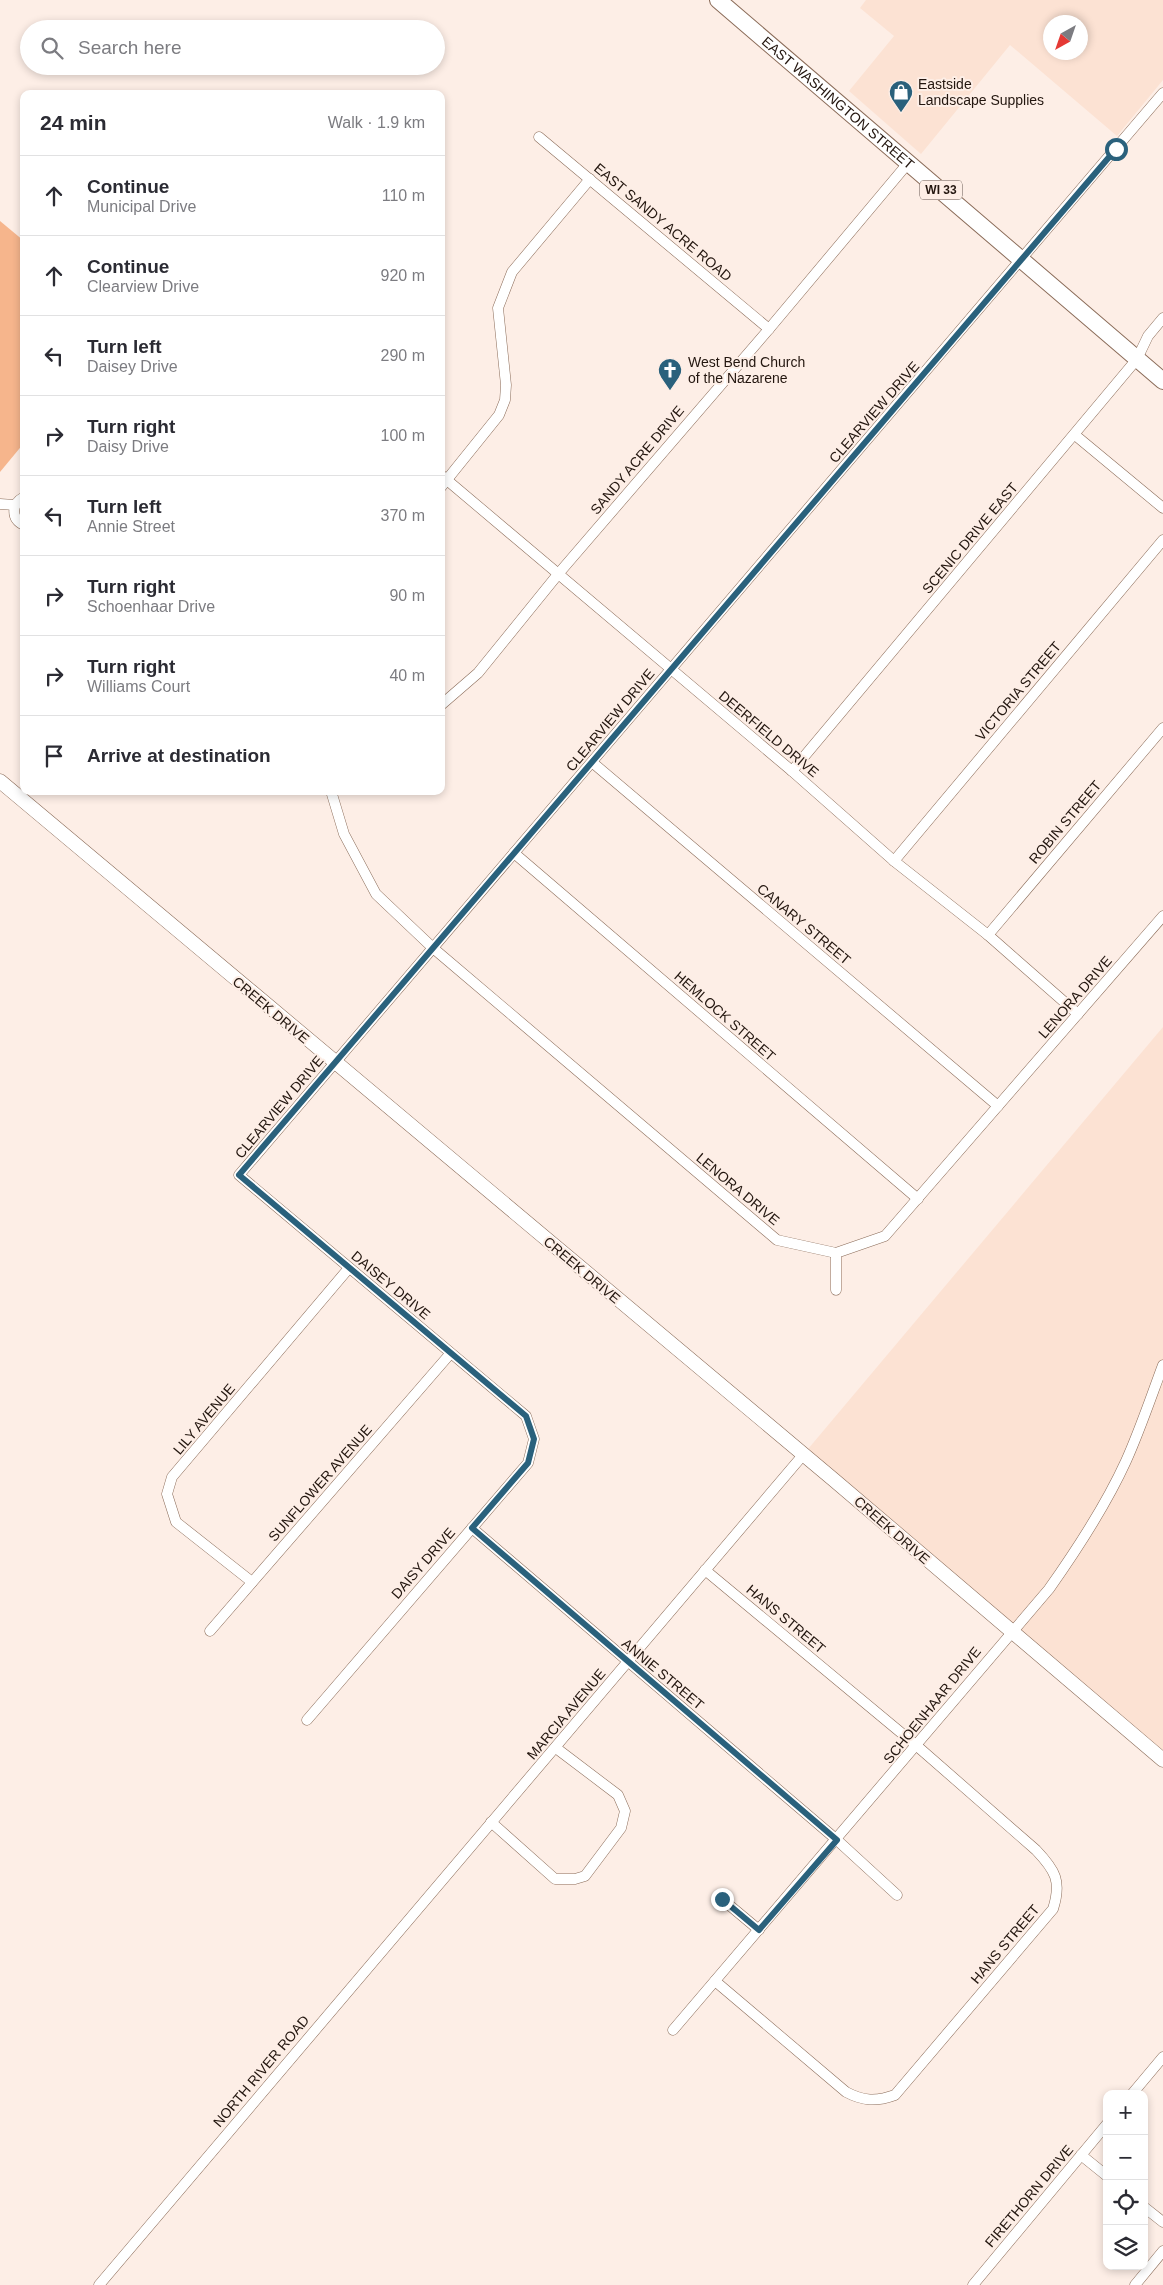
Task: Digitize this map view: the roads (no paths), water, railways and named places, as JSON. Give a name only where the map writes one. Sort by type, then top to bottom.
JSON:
[{"type":"main road","name":"EAST WASHINGTON STREET","points":[[718,0],[1163,380]]},
{"type":"street","name":"CLEARVIEW DRIVE","points":[[239,1175],[593,763],[1163,93]]},
{"type":"street","name":"EAST SANDY ACRE ROAD","points":[[540,137],[769,329]]},
{"type":"street","name":"SANDY ACRE DRIVE","points":[[445,702],[478,673],[559,573],[769,329],[909,162]]},
{"type":"street","points":[[445,479],[499,415],[505,400],[506,385],[498,308],[512,272],[590,179]]},
{"type":"street","name":"SCENIC DRIVE EAST","points":[[792,771],[1075,435],[1137,359],[1148,336],[1163,318]]},
{"type":"street","points":[[1075,435],[1163,508]]},
{"type":"street","name":"DEERFIELD DRIVE","points":[[445,483],[559,573],[792,771],[894,861],[988,935],[1078,1014]]},
{"type":"street","points":[[0,504],[15,505],[20,501]]},
{"type":"street","points":[[15,505],[15,518],[20,522]]},
{"type":"street","name":"VICTORIA STREET","points":[[894,861],[1163,540]]},
{"type":"street","name":"ROBIN STREET","points":[[988,935],[1163,728]]},
{"type":"street","name":"CANARY STREET","points":[[593,763],[998,1106]]},
{"type":"street","name":"CREEK DRIVE","points":[[0,781],[1163,1760]]},
{"type":"street","name":"LENORA DRIVE","points":[[332,795],[344,834],[376,894],[433,948],[777,1240],[836,1253],[885,1236],[1163,916]]},
{"type":"street","name":"HEMLOCK STREET","points":[[514,853],[918,1199]]},
{"type":"street","name":"DAISEY DRIVE","points":[[239,1175],[526,1416]]},
{"type":"street","points":[[836,1253],[836,1290]]},
{"type":"street","name":"LILY AVENUE","points":[[252,1582],[176,1522],[167,1494],[172,1477],[349,1268]]},
{"type":"street","name":"SUNFLOWER AVENUE","points":[[210,1631],[450,1354]]},
{"type":"street","name":"SCHOENHAAR DRIVE","points":[[673,2030],[837,1840],[1049,1589],[1090,1528],[1126,1461],[1163,1365]]},
{"type":"street","name":"DAISY DRIVE","points":[[308,1720],[528,1463],[534,1439],[526,1416]]},
{"type":"street","name":"MARCIA AVENUE","points":[[445,1875],[556,1748],[803,1455]]},
{"type":"street","name":"ANNIE STREET","points":[[472,1528],[837,1840],[897,1895]]},
{"type":"street","name":"HANS STREET","points":[[705,1570],[917,1746],[1036,1850],[1050,1864],[1057,1887],[1053,1908],[895,2095],[882,2100],[867,2100],[846,2092],[715,1981]]},
{"type":"street","points":[[491,1822],[556,1879],[575,1879],[585,1876],[622,1828],[625,1811],[618,1795],[556,1748]]},
{"type":"street","name":"NORTH RIVER ROAD","points":[[99,2285],[445,1875]]},
{"type":"street","points":[[722,1899],[759,1930]]},
{"type":"street","points":[[1135,2090],[1163,2057]]},
{"type":"street","name":"FIRETHORN DRIVE","points":[[973,2285],[1103,2129]]},
{"type":"street","points":[[1081,2155],[1103,2173]]},
{"type":"street","points":[[1148,2210],[1163,2222]]},
{"type":"street","points":[[1135,2285],[1163,2251]]},
{"type":"place","name":"Eastside Landscape Supplies","points":[[901,113]]},
{"type":"place","name":"West Bend Church of the Nazarene","points":[[670,391]]}]
